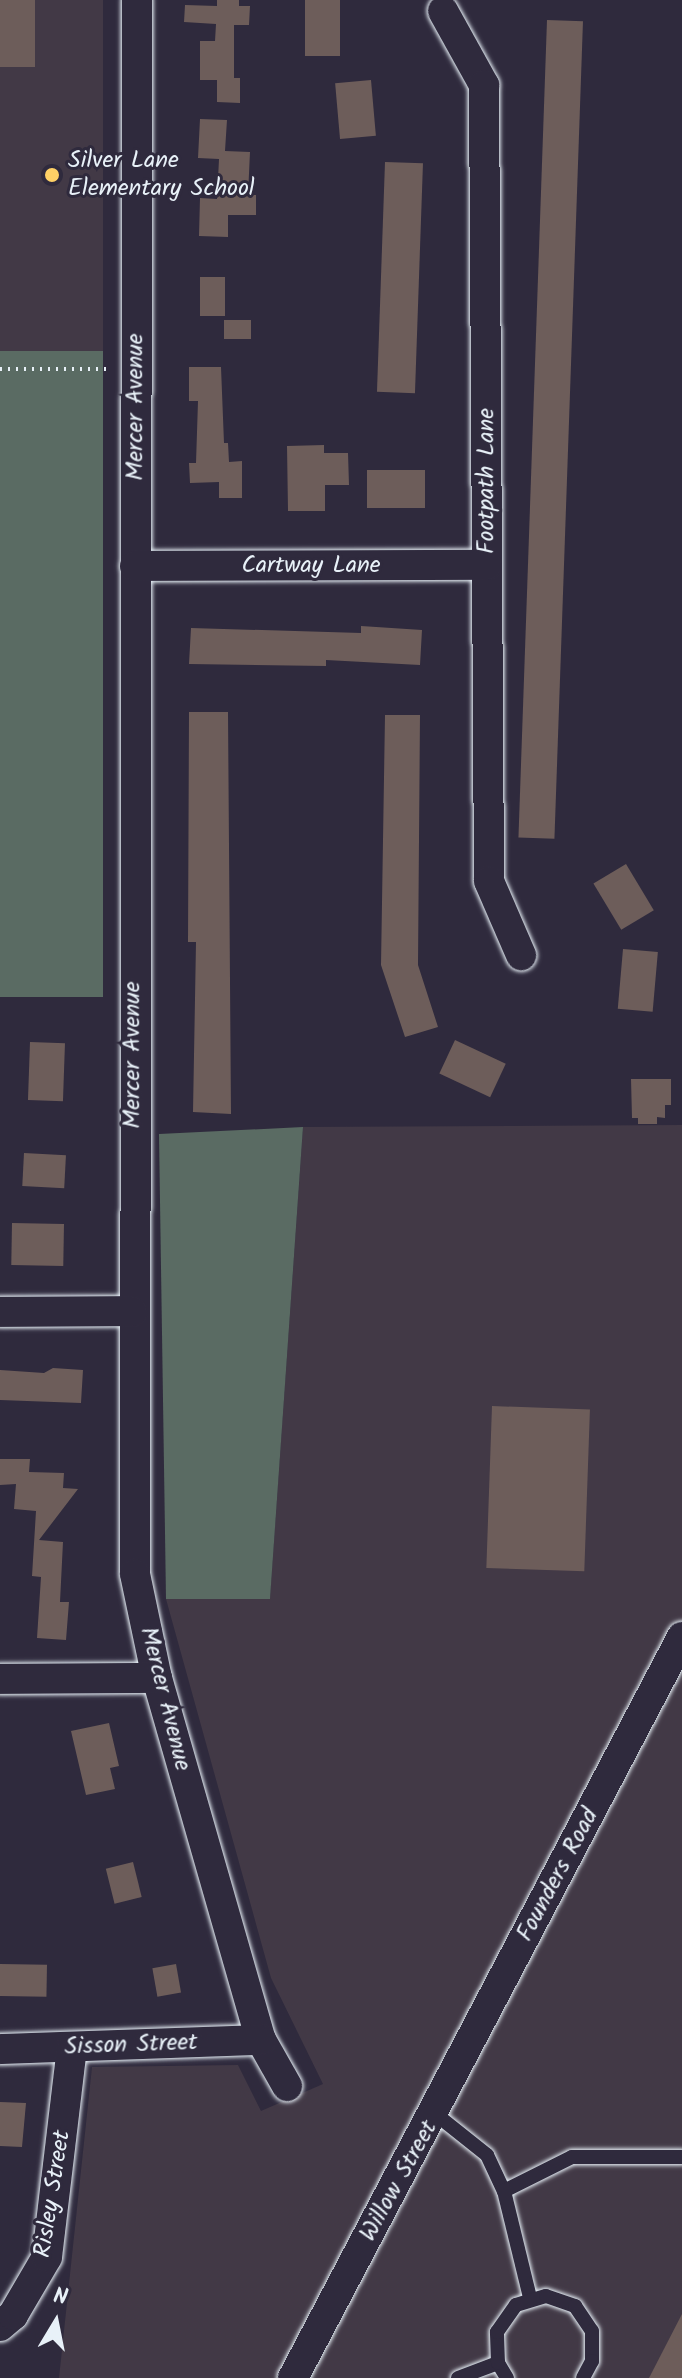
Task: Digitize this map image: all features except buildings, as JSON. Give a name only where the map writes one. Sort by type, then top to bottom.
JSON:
[{"type":"street","name":"Mercer Avenue","points":[[137,0],[132,1311],[135,1574],[157,1678],[261,2040],[287,2086]]},
{"type":"street","name":"Footpath Lane","points":[[443,11],[484,85],[489,881],[521,955]]},
{"type":"street","name":"Cartway Lane","points":[[135,566],[487,565]]},
{"type":"street","points":[[0,1312],[132,1311]]},
{"type":"street","name":"Founders Road","points":[[433,2112],[682,1637]]},
{"type":"street","points":[[0,1679],[157,1678]]},
{"type":"street","name":"Sisson Street","points":[[0,2049],[261,2040]]},
{"type":"street","name":"Risley Street","points":[[0,2326],[27,2294],[47,2257],[72,2048]]},
{"type":"street","name":"Willow Street","points":[[293,2378],[433,2112]]},
{"type":"lane","name":"Willow Street","points":[[433,2112],[487,2155],[504,2191],[530,2298]]},
{"type":"lane","points":[[504,2191],[572,2157],[682,2157]]},
{"type":"lane","points":[[507,2378],[498,2363],[495,2347],[500,2324],[516,2305],[530,2298],[561,2299],[586,2317],[595,2346],[583,2378]]},
{"type":"lane","points":[[458,2378],[498,2363]]},
{"type":"path","points":[[0,369],[108,369]]},
{"type":"shaded area","name":"Silver Lane Elementary School","points":[[0,0],[103,0],[103,352],[0,352]]},
{"type":"shaded area","points":[[682,1125],[682,2378],[59,2378],[92,2067],[238,2065],[261,2111],[323,2084],[271,1978],[166,1599],[270,1598],[303,1127]]},
{"type":"green space","points":[[0,351],[103,351],[103,997],[0,997]]},
{"type":"green space","points":[[303,1127],[270,1599],[166,1599],[159,1134]]},
{"type":"place","name":"Silver Lane Elementary School","points":[[52,175]]}]
